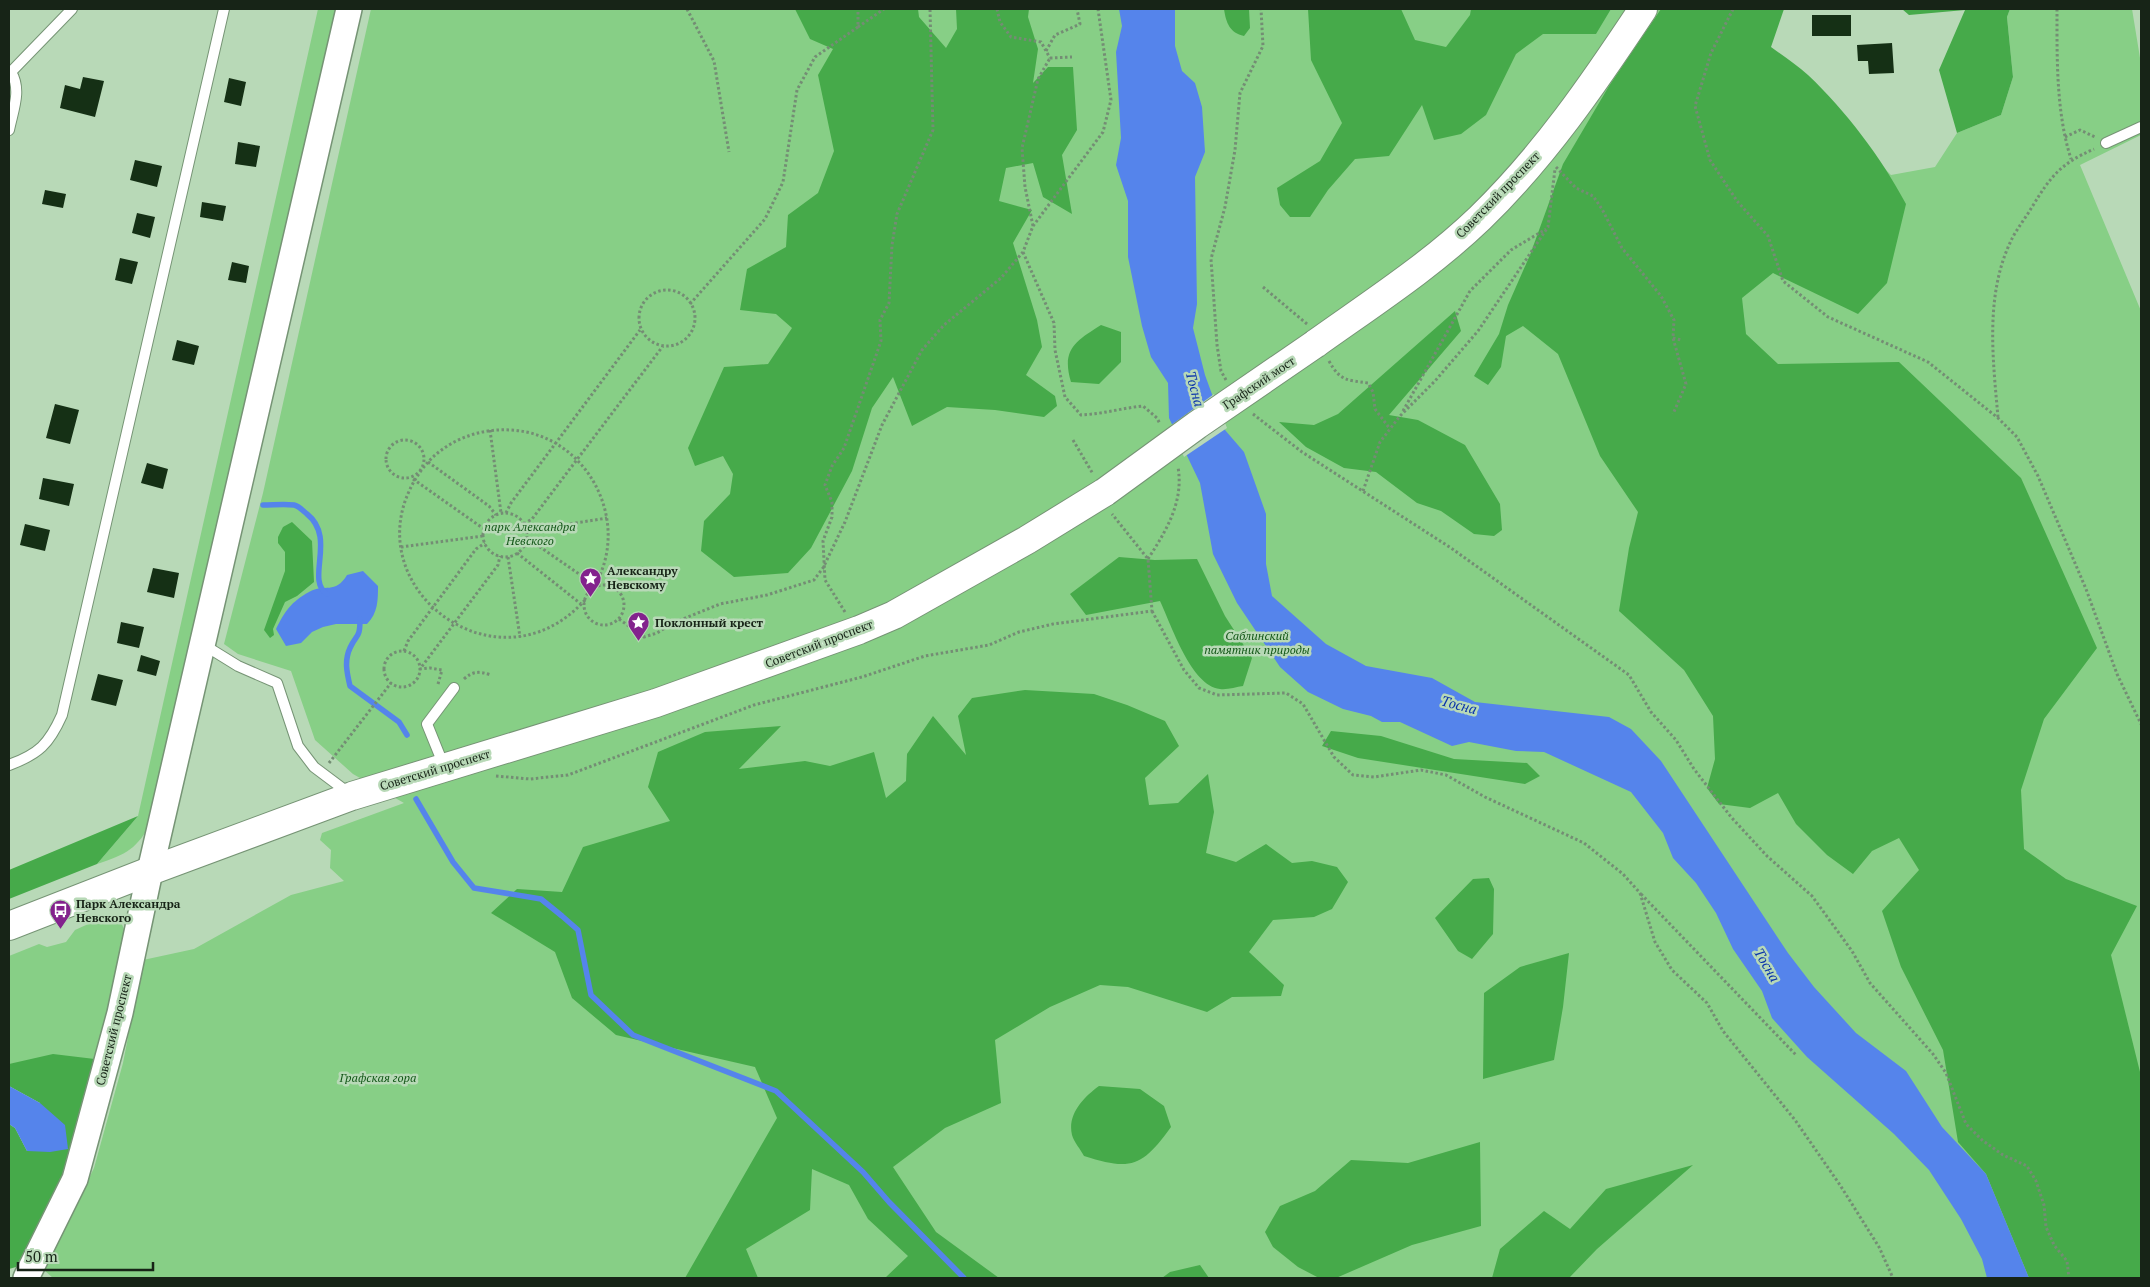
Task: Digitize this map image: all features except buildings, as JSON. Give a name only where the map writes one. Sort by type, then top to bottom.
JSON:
[{"type":"main road","name":"Советский проспект","points":[[1318,343],[1434,257],[1493,205],[1563,125],[1643,9]]},
{"type":"main road","name":"Графский мост","points":[[1105,495],[1197,425],[1318,343]]},
{"type":"main road","name":"Советский проспект","points":[[150,871],[352,796],[656,703],[868,626],[894,615],[1105,495]]},
{"type":"main road","points":[[9,926],[150,871]]},
{"type":"street","points":[[150,871],[204,645],[349,9]]},
{"type":"street","name":"Советский проспект","points":[[31,1273],[75,1179],[120,1013],[150,871]]},
{"type":"lane","points":[[9,130],[17,94],[17,82],[10,73],[72,9]]},
{"type":"lane","points":[[9,766],[29,758],[51,738],[62,715],[224,9]]},
{"type":"lane","points":[[2106,143],[2141,127]]},
{"type":"lane","points":[[204,645],[238,666],[277,683],[298,746],[314,767],[352,796]]},
{"type":"lane","points":[[444,767],[427,724],[454,688]]},
{"type":"path","points":[[687,9],[714,61],[729,152]]},
{"type":"path","points":[[858,9],[858,27]]},
{"type":"path","points":[[690,304],[765,220],[783,182],[797,90],[815,57],[884,9]]},
{"type":"path","points":[[850,619],[829,589],[823,568],[823,541],[832,517],[832,502],[825,485],[832,466],[844,448],[881,341],[880,320],[889,303],[892,245],[896,214],[933,130],[930,9]]},
{"type":"path","points":[[997,9],[1000,22],[1011,38],[1041,42],[1050,58]]},
{"type":"path","points":[[1046,51],[1055,35],[1080,24],[1077,9]]},
{"type":"path","points":[[619,618],[644,637],[657,634],[673,623],[720,604],[767,595],[814,580],[823,568],[845,522],[882,426],[922,350],[944,325],[1001,278],[1023,252],[1033,226],[1103,132],[1111,100],[1098,9]]},
{"type":"path","points":[[1230,387],[1221,371],[1218,354],[1211,258],[1225,207],[1235,150],[1240,93],[1263,46],[1261,9]]},
{"type":"path","points":[[1733,9],[1711,53],[1695,106],[1710,160],[1737,200],[1768,236],[1783,281],[1828,317],[1928,362],[1998,418],[2017,437],[2038,476],[2086,589],[2117,674],[2141,724]]},
{"type":"path","points":[[2057,9],[2061,110],[2071,159]]},
{"type":"path","points":[[1050,58],[1072,57]]},
{"type":"path","points":[[1033,226],[1025,187],[1022,148],[1038,79],[1050,58]]},
{"type":"path","points":[[2065,137],[2080,130],[2106,143]]},
{"type":"path","points":[[1998,418],[1993,321],[1998,282],[2010,243],[2058,169],[2071,159],[2106,143]]},
{"type":"path","points":[[1363,491],[1380,442],[1400,416],[1435,381],[1478,331],[1548,227],[1555,167],[1554,160]]},
{"type":"path","points":[[1555,167],[1576,188],[1593,196],[1602,209],[1622,248],[1661,296],[1674,320],[1673,338],[1686,384],[1673,414]]},
{"type":"path","points":[[1400,416],[1470,291],[1511,250],[1548,227]]},
{"type":"path","points":[[1023,252],[1054,323],[1054,350],[1065,397],[1081,415],[1106,414],[1143,406],[1157,418],[1162,430]]},
{"type":"path","points":[[1263,287],[1318,343],[1337,375],[1346,380],[1368,383],[1373,392],[1375,409],[1390,429]]},
{"type":"path","points":[[672,290],[680,294],[690,304],[695,318],[689,335],[676,344],[663,346],[652,341],[640,330],[638,323],[640,308],[653,294],[672,290]]},
{"type":"path","points":[[506,513],[511,503],[640,330]]},
{"type":"path","points":[[1673,338],[1681,340]]},
{"type":"path","points":[[524,524],[532,519],[663,346]]},
{"type":"path","points":[[1250,412],[1302,452],[1451,548],[1629,674],[1651,712],[1676,740],[1694,769],[1731,817],[1774,863],[1812,896],[1852,950],[1870,983],[1933,1054],[1946,1073],[1966,1124],[1982,1140],[2003,1155],[2027,1166],[2036,1182],[2044,1205],[2046,1227],[2054,1244],[2067,1262],[2069,1278]]},
{"type":"path","points":[[490,430],[501,514]]},
{"type":"path","points":[[585,600],[559,622],[534,633],[520,636],[492,637],[466,630],[453,624],[432,608],[411,580],[401,547],[402,513],[414,480],[428,462],[444,449],[461,439],[490,430],[524,431],[556,443],[577,459],[594,480],[604,505],[607,518],[608,546],[603,566],[594,587],[582,606],[584,612],[593,623],[607,625],[619,618],[624,606],[624,600],[616,588],[604,584],[594,587]]},
{"type":"path","points":[[1073,440],[1105,495],[1148,559],[1152,611],[1184,670],[1200,688],[1217,695],[1286,693],[1303,704],[1334,757],[1353,775],[1374,777],[1421,770],[1446,775],[1485,797],[1584,843],[1623,874],[1796,1055]]},
{"type":"path","points":[[410,478],[422,468],[424,460],[421,449],[412,442],[400,441],[390,447],[386,458],[389,469],[399,477],[414,480],[484,529]]},
{"type":"path","points":[[424,460],[488,506],[496,515]]},
{"type":"path","points":[[1148,559],[1168,529],[1180,492],[1179,468]]},
{"type":"path","points":[[506,513],[519,518],[526,530],[527,538],[522,549],[508,557],[500,556],[488,549],[483,536],[484,529],[496,515],[501,514],[506,513]]},
{"type":"path","points":[[526,530],[607,518]]},
{"type":"path","points":[[401,547],[483,536]]},
{"type":"path","points":[[527,538],[594,587]]},
{"type":"path","points":[[404,651],[408,641],[476,549],[485,543]]},
{"type":"path","points":[[517,553],[581,604]]},
{"type":"path","points":[[420,669],[415,657],[404,651],[391,654],[384,665],[386,678],[396,686],[409,685],[415,681],[420,669],[498,565],[500,556]]},
{"type":"path","points":[[508,557],[520,636]]},
{"type":"path","points":[[486,776],[530,779],[568,775],[754,705],[862,676],[925,656],[989,645],[1019,632],[1053,624],[1152,611]]},
{"type":"path","points":[[420,669],[430,668]]},
{"type":"path","points":[[454,688],[470,673],[481,672],[491,675]]},
{"type":"path","points":[[325,770],[391,683]]},
{"type":"path","points":[[1640,893],[1655,942],[1672,970],[1707,1004],[1723,1031],[1795,1120],[1879,1247],[1894,1278]]},
{"type":"green space","points":[[318,9],[341,9],[152,821],[141,838],[130,849],[97,864],[138,816]]},
{"type":"green space","name":"Саблинский памятник природы","points":[[371,9],[1720,9],[1891,175],[1935,167],[1957,133],[2001,115],[2013,77],[2007,17],[2010,9],[2132,9],[2141,64],[2141,135],[2080,165],[2141,311],[2141,1278],[53,1278],[44,1270],[94,1168],[123,1063],[143,960],[194,949],[291,895],[344,881],[330,868],[331,850],[320,840],[322,833],[404,803],[353,774],[315,740],[291,671],[238,654],[224,644],[263,493]]},
{"type":"green space","points":[[795,9],[918,9],[919,17],[946,48],[957,29],[956,9],[1029,9],[1028,17],[1038,49],[1033,83],[1048,67],[1073,67],[1077,130],[1062,155],[1072,214],[1043,197],[1033,163],[1006,168],[999,201],[1032,210],[1013,243],[1037,320],[1042,347],[1026,375],[1055,396],[1057,406],[1044,417],[995,410],[947,407],[912,426],[893,377],[872,408],[852,471],[811,548],[788,573],[734,577],[701,551],[704,521],[730,494],[733,474],[723,456],[695,466],[688,448],[724,367],[768,364],[792,328],[776,314],[740,310],[747,269],[786,247],[788,215],[818,193],[834,151],[818,75],[833,49],[810,39]]},
{"type":"green space","points":[[1224,9],[1249,9],[1250,28],[1244,36],[1232,30],[1226,19]]},
{"type":"green space","points":[[1308,9],[1401,9],[1415,40],[1446,47],[1470,15],[1471,9],[1611,9],[1596,34],[1543,34],[1516,54],[1486,115],[1461,134],[1434,140],[1422,105],[1389,156],[1355,159],[1328,190],[1310,217],[1290,217],[1280,205],[1277,188],[1320,161],[1342,123],[1311,60]]},
{"type":"green space","points":[[1661,9],[1784,9],[1771,47],[1808,75],[1849,119],[1874,152],[1906,204],[1887,283],[1858,314],[1773,273],[1742,298],[1746,334],[1778,364],[1899,362],[2021,478],[2097,648],[2044,719],[2021,790],[2024,849],[2066,879],[2137,906],[2111,955],[2141,1076],[2141,1278],[2029,1278],[1986,1174],[1958,1142],[1943,1050],[1901,967],[1882,911],[1919,870],[1899,838],[1872,851],[1853,874],[1827,855],[1796,824],[1778,793],[1750,808],[1719,804],[1707,788],[1715,759],[1713,716],[1684,670],[1619,611],[1629,548],[1638,512],[1600,456],[1558,354],[1523,326],[1506,336],[1501,367],[1488,385],[1474,376],[1499,334],[1508,305],[1530,255],[1563,164],[1609,86]]},
{"type":"green space","points":[[1902,9],[2010,9],[2007,17],[2013,77],[2001,115],[1957,133],[1939,70],[1965,10],[1909,15]]},
{"type":"green space","points":[[1455,311],[1461,331],[1389,415],[1418,420],[1465,445],[1500,504],[1502,530],[1494,536],[1474,534],[1441,511],[1417,503],[1376,472],[1344,468],[1306,447],[1279,422],[1314,425],[1338,414]]},
{"type":"green space","points":[[1101,325],[1121,332],[1121,362],[1099,384],[1071,382],[1068,361],[1073,347],[1084,336]]},
{"type":"green space","points":[[292,522],[312,541],[314,582],[297,596],[285,602],[273,629],[274,635],[270,638],[264,630],[285,571],[285,552],[278,543],[278,537],[283,527]]},
{"type":"green space","points":[[1119,557],[1155,560],[1197,559],[1225,616],[1252,658],[1243,686],[1220,689],[1210,685],[1200,677],[1183,652],[1160,601],[1086,615],[1070,594]]},
{"type":"green space","points":[[1025,690],[1094,694],[1165,721],[1179,746],[1145,778],[1149,805],[1178,803],[1208,774],[1214,812],[1206,853],[1236,862],[1266,844],[1292,863],[1312,861],[1337,867],[1348,882],[1332,909],[1314,917],[1273,920],[1249,952],[1284,985],[1281,996],[1232,997],[1207,1012],[1128,987],[1100,985],[1050,1007],[995,1040],[1001,1103],[945,1128],[893,1167],[936,1232],[999,1278],[885,1278],[908,1256],[868,1219],[849,1185],[812,1169],[810,1210],[746,1249],[758,1278],[685,1278],[777,1118],[755,1067],[616,1035],[572,998],[555,952],[491,913],[517,889],[562,892],[583,847],[670,821],[648,787],[658,752],[705,732],[781,726],[739,769],[805,761],[830,766],[874,752],[886,798],[906,781],[907,754],[933,716],[966,755],[958,716],[972,698]]},
{"type":"green space","points":[[1331,731],[1381,736],[1454,759],[1527,763],[1540,776],[1525,784],[1358,758],[1322,746]]},
{"type":"green space","points":[[138,816],[97,864],[9,899],[9,870]]},
{"type":"green space","points":[[1489,878],[1494,889],[1493,934],[1472,959],[1458,951],[1435,918],[1473,879]]},
{"type":"green space","points":[[106,916],[121,922],[128,939],[103,1060],[9,1064],[9,956],[39,944],[47,947],[66,942],[75,930]]},
{"type":"green space","points":[[1569,953],[1563,1007],[1554,1060],[1483,1079],[1484,993],[1520,967]]},
{"type":"green space","points":[[53,1054],[103,1060],[70,1177],[30,1263],[9,1269],[9,1124],[15,1128],[27,1151],[40,1103],[9,1086],[9,1064]]},
{"type":"green space","points":[[1099,1086],[1140,1089],[1164,1106],[1171,1127],[1152,1151],[1143,1158],[1125,1164],[1100,1161],[1084,1156],[1076,1143],[1071,1127],[1074,1113],[1088,1095]]},
{"type":"green space","points":[[1480,1142],[1481,1226],[1412,1245],[1336,1278],[1319,1278],[1298,1267],[1273,1247],[1265,1232],[1280,1206],[1315,1191],[1351,1160],[1408,1163]]},
{"type":"green space","points":[[1693,1165],[1597,1249],[1569,1278],[1492,1278],[1500,1249],[1544,1211],[1570,1229],[1606,1189]]},
{"type":"green space","points":[[1200,1265],[1209,1278],[1162,1278],[1170,1272]]},
{"type":"water","name":"Тосна","points":[[1119,9],[1175,9],[1175,46],[1182,71],[1195,83],[1202,107],[1205,152],[1195,177],[1197,304],[1193,328],[1205,375],[1225,430],[1244,452],[1266,514],[1266,564],[1272,596],[1326,644],[1366,666],[1432,678],[1475,702],[1609,717],[1631,729],[1661,761],[1788,953],[1814,987],[1856,1033],[1906,1071],[1942,1127],[1986,1174],[2029,1278],[1987,1278],[1982,1259],[1961,1219],[1929,1170],[1894,1134],[1807,1057],[1772,1018],[1762,991],[1733,949],[1716,913],[1696,883],[1673,858],[1663,833],[1631,792],[1544,752],[1516,751],[1469,742],[1452,746],[1400,722],[1382,722],[1371,716],[1343,709],[1308,692],[1280,667],[1237,603],[1213,554],[1200,483],[1169,418],[1168,383],[1151,357],[1142,326],[1128,257],[1128,201],[1116,165],[1121,138],[1116,52],[1122,26]]},
{"type":"water","points":[[363,571],[378,586],[375,611],[367,624],[336,624],[323,627],[312,632],[301,643],[286,646],[276,629],[293,603],[309,592],[320,588],[334,587],[343,581],[347,575]]},
{"type":"water","points":[[9,1086],[40,1103],[65,1125],[68,1149],[50,1152],[27,1151],[15,1128],[9,1124]]},
{"type":"pier","points":[[1214,394],[1227,428],[1184,457],[1170,426]]},
{"type":"waterway","points":[[263,505],[299,507],[316,524],[321,546],[319,579],[321,588],[327,594]]},
{"type":"waterway","points":[[360,619],[359,633],[350,648],[347,658],[350,686],[399,722],[407,735]]},
{"type":"waterway","points":[[416,799],[453,862],[474,888],[541,899],[578,930],[591,995],[633,1035],[776,1091],[863,1172],[889,1202],[964,1278]]},
{"type":"place","name":"Александру Невскому","points":[[591,597]]},
{"type":"place","name":"Поклонный крест","points":[[639,642]]},
{"type":"place","name":"Парк Александра Невского","points":[[60,930]]},
{"type":"park label","name":"парк Александра Невского","points":[[530,534]]},
{"type":"park label","name":"Графская гора","points":[[378,1078]]}]
